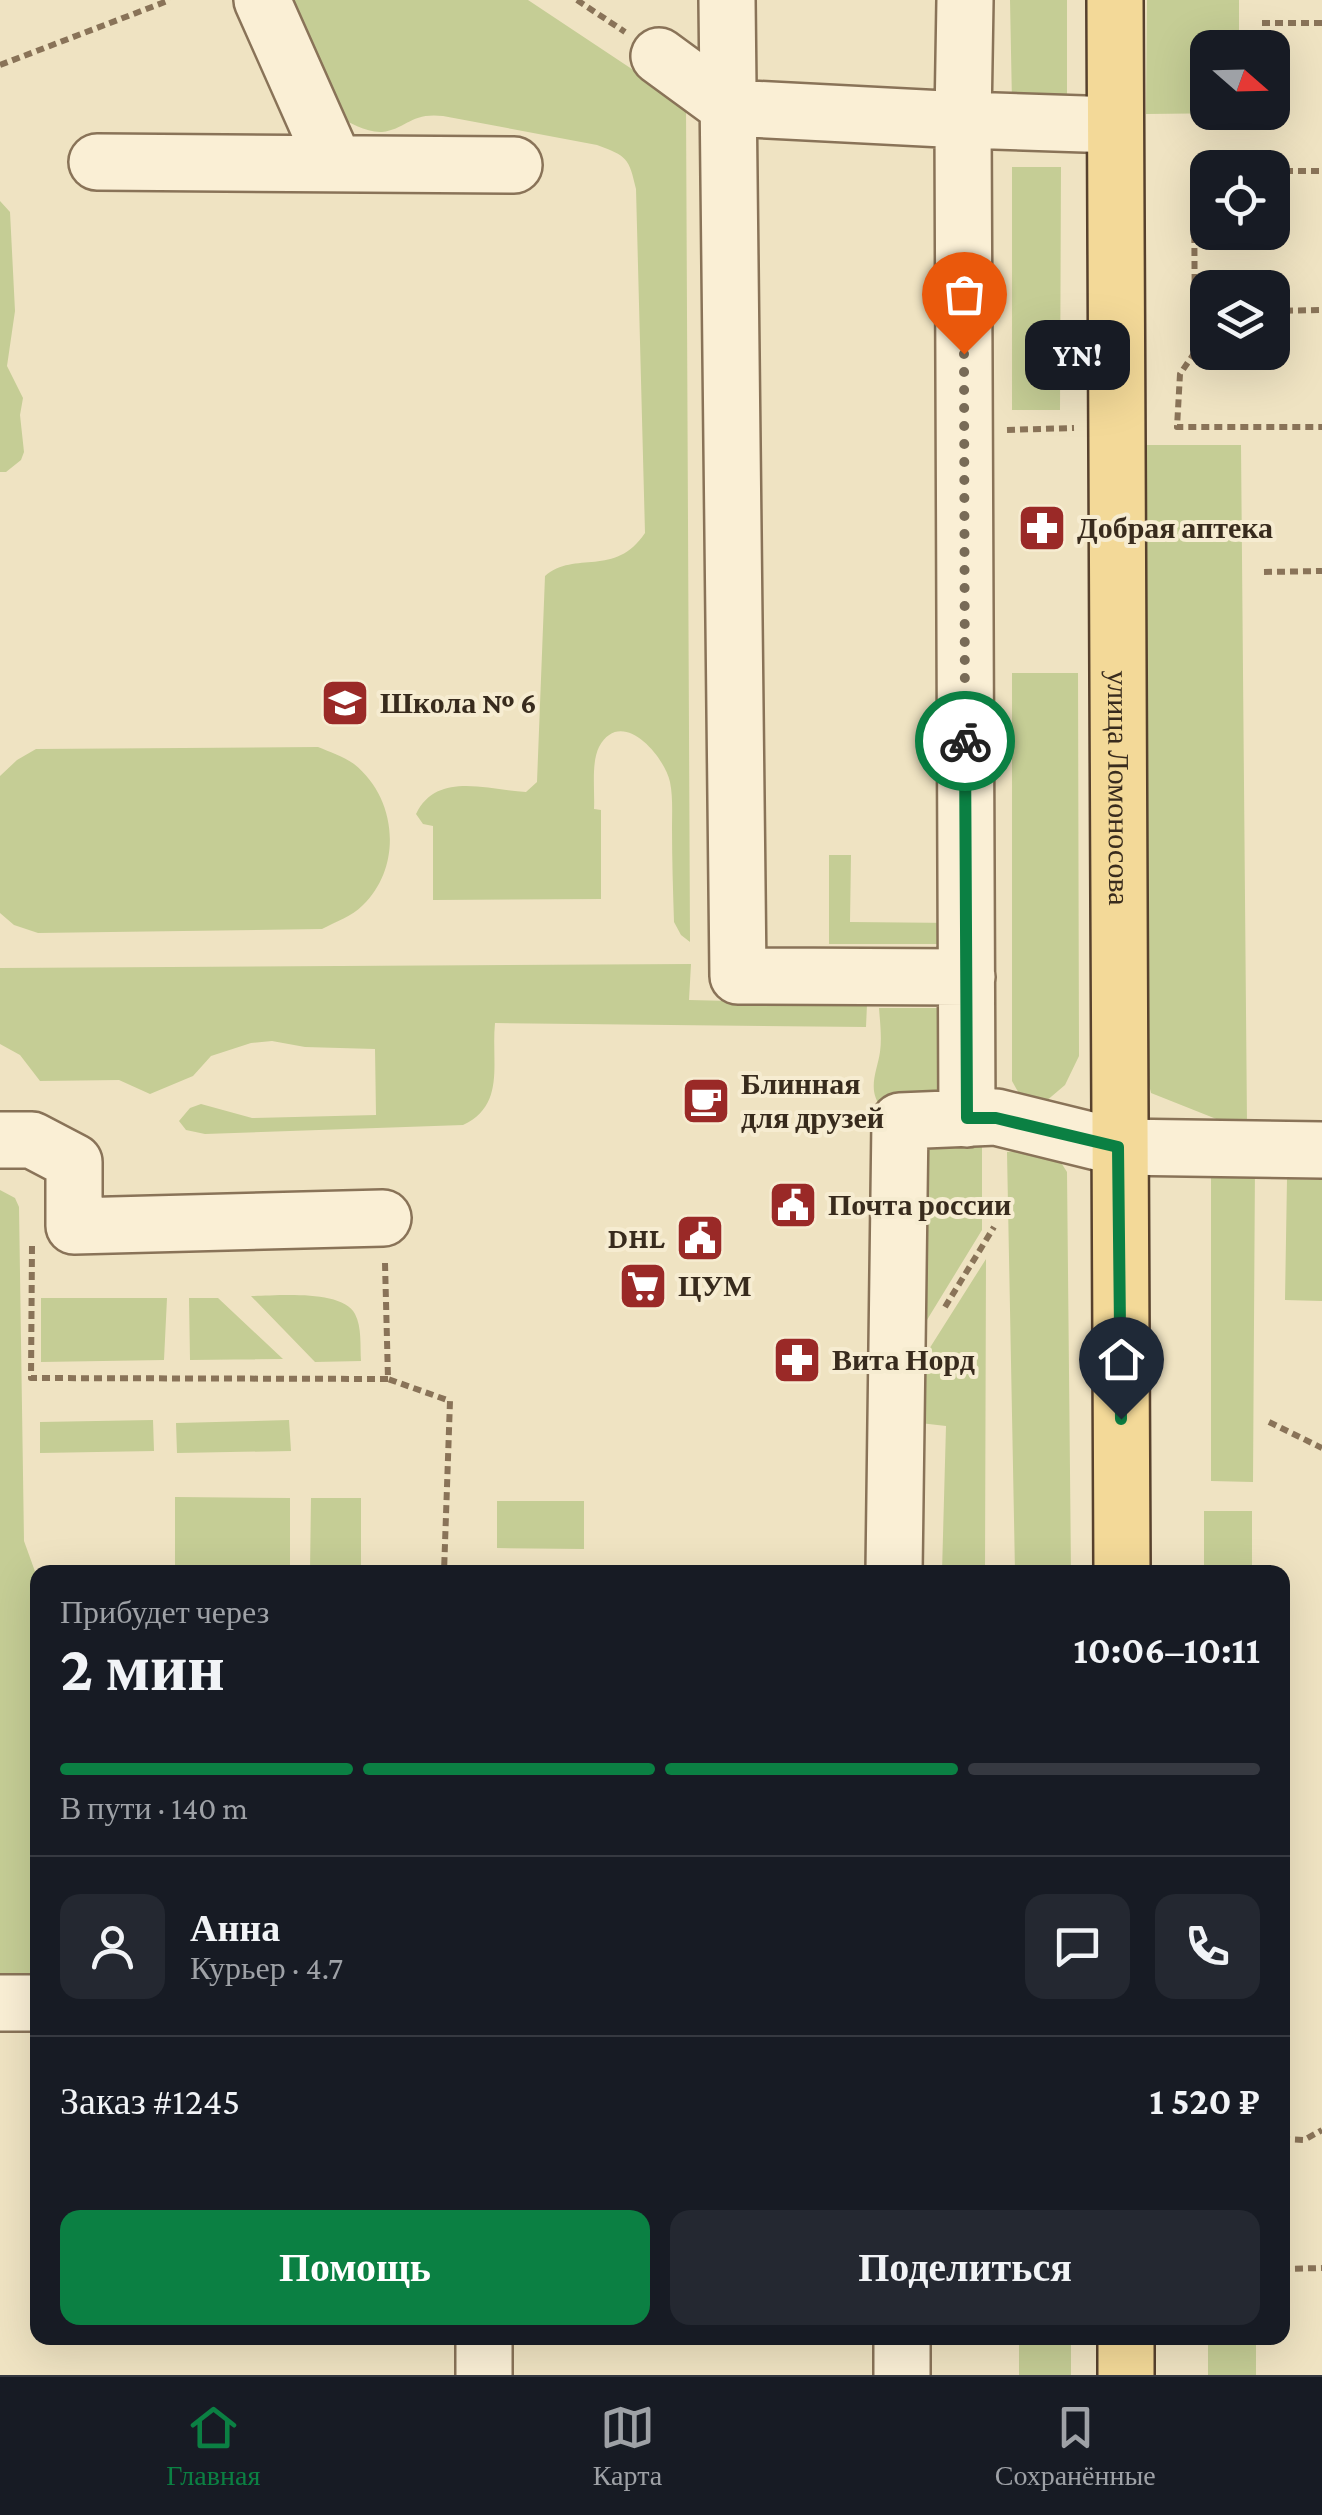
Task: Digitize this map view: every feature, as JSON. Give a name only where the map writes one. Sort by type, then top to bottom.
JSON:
[{"type":"main road","name":"улица Ломоносова","points":[[1116,0],[1122,1565]]},
{"type":"main road","points":[[1126,2345],[1126,2375]]},
{"type":"lane","points":[[262,0],[334,162]]},
{"type":"lane","points":[[727,0],[738,976],[966,977]]},
{"type":"lane","points":[[965,0],[962,120],[967,1118]]},
{"type":"lane","points":[[659,56],[730,108],[1115,126]]},
{"type":"lane","points":[[97,162],[514,165]]},
{"type":"lane","points":[[894,1565],[900,1121],[996,1118],[1118,1147],[1322,1150]]},
{"type":"lane","points":[[0,1140],[32,1140],[74,1162],[74,1226],[384,1218]]},
{"type":"lane","points":[[0,2003],[30,2003]]},
{"type":"lane","points":[[484,2345],[484,2375]]},
{"type":"lane","points":[[902,2345],[902,2375]]},
{"type":"path","points":[[0,65],[170,0]]},
{"type":"path","points":[[1262,23],[1322,22]]},
{"type":"path","points":[[1290,171],[1322,170]]},
{"type":"path","points":[[1290,311],[1322,310]]},
{"type":"path","points":[[1190,359],[1180,374],[1177,426],[1322,428]]},
{"type":"path","points":[[998,431],[1076,428]]},
{"type":"path","points":[[1264,572],[1322,571]]},
{"type":"path","points":[[384,1218],[388,1379]]},
{"type":"path","points":[[32,1239],[31,1378],[388,1379],[450,1402],[444,1565]]},
{"type":"path","points":[[1269,1422],[1322,1448]]},
{"type":"path","points":[[1290,2140],[1304,2140],[1322,2130]]},
{"type":"path","points":[[1290,2269],[1322,2268]]},
{"type":"green space","points":[[276,0],[528,0],[686,105],[690,942],[674,922],[670,782],[651,748],[630,733],[619,731],[608,736],[595,761],[594,809],[601,810],[601,899],[433,900],[433,826],[423,824],[416,814],[425,801],[450,788],[526,792],[537,782],[545,576],[569,565],[621,555],[645,533],[636,189],[628,164],[621,156],[597,145],[443,116],[423,116],[382,132],[352,124],[336,116]]},
{"type":"green space","points":[[1010,0],[1067,0],[1067,102],[1012,103]]},
{"type":"green space","points":[[1147,0],[1239,0],[1239,30],[1190,30],[1190,114],[1146,114]]},
{"type":"green space","points":[[1012,167],[1061,167],[1060,410],[1012,410]]},
{"type":"green space","points":[[0,201],[10,212],[15,311],[7,366],[23,398],[20,415],[24,452],[21,460],[6,472],[0,472]]},
{"type":"green space","points":[[1143,445],[1241,445],[1247,1124],[1229,1124],[1151,1093],[1143,1059]]},
{"type":"green space","points":[[1012,673],[1078,673],[1079,1056],[1065,1085],[1045,1102],[1021,1097],[1012,1081]]},
{"type":"green space","points":[[318,747],[354,764],[368,778],[386,813],[390,833],[385,871],[376,889],[354,913],[322,929],[38,933],[14,925],[0,913],[0,776],[36,749]]},
{"type":"green space","points":[[829,855],[851,855],[850,922],[957,923],[958,944],[829,944]]},
{"type":"green space","points":[[691,964],[689,1000],[867,1004],[866,1027],[495,1023],[491,1094],[477,1117],[463,1125],[205,1134],[186,1130],[179,1121],[190,1108],[201,1104],[252,1118],[376,1115],[375,1049],[305,1047],[272,1041],[251,1043],[211,1056],[193,1076],[150,1094],[119,1080],[40,1081],[20,1055],[0,1044],[0,968]]},
{"type":"green space","points":[[879,1008],[945,1008],[946,1106],[883,1109],[878,1102],[874,1088],[881,1047]]},
{"type":"green space","points":[[982,1145],[982,1230],[919,1333],[924,1155],[930,1146]]},
{"type":"green space","points":[[1040,1149],[1060,1161],[1067,1172],[1071,1565],[1015,1565],[1007,1152]]},
{"type":"green space","points":[[1211,1162],[1255,1163],[1253,1482],[1211,1481]]},
{"type":"green space","points":[[1287,1179],[1322,1180],[1322,1301],[1285,1300]]},
{"type":"green space","points":[[0,1190],[15,1198],[19,1207],[24,1541],[33,1565],[30,1989],[0,1987]]},
{"type":"green space","points":[[986,1259],[985,1565],[942,1565],[946,1426],[920,1423],[919,1365]]},
{"type":"green space","points":[[251,1296],[323,1297],[348,1306],[359,1325],[361,1361],[315,1362]]},
{"type":"green space","points":[[41,1298],[167,1298],[164,1360],[41,1362]]},
{"type":"green space","points":[[189,1298],[218,1298],[283,1359],[190,1360]]},
{"type":"green space","points":[[153,1420],[154,1451],[40,1453],[40,1422]]},
{"type":"green space","points":[[289,1420],[291,1451],[177,1453],[176,1423]]},
{"type":"green space","points":[[175,1497],[290,1498],[290,1565],[175,1565]]},
{"type":"green space","points":[[311,1498],[361,1498],[361,1565],[310,1565]]},
{"type":"green space","points":[[497,1501],[584,1501],[584,1549],[497,1548]]},
{"type":"green space","points":[[1204,1511],[1252,1511],[1252,1565],[1204,1565]]},
{"type":"green space","points":[[1019,2345],[1071,2345],[1071,2375],[1019,2375]]},
{"type":"green space","points":[[1208,2345],[1256,2345],[1256,2375],[1208,2375]]},
{"type":"way so far","points":[[964,354],[965,741]]},
{"type":"place","name":"YN!","points":[[964,354]]},
{"type":"place","name":"Добрая аптека","points":[[1042,528]]},
{"type":"place","name":"Школа № 6","points":[[345,703]]},
{"type":"place","name":"Блинная для друзей","points":[[706,1101]]},
{"type":"place","name":"Почта россии","points":[[793,1205]]},
{"type":"place","name":"DHL","points":[[700,1238]]},
{"type":"place","name":"ЦУМ","points":[[643,1286]]},
{"type":"place","name":"Вита Норд","points":[[797,1360]]},
{"type":"route","points":[[965,741],[967,1118],[996,1118],[1118,1147],[1121,1419]]}]
